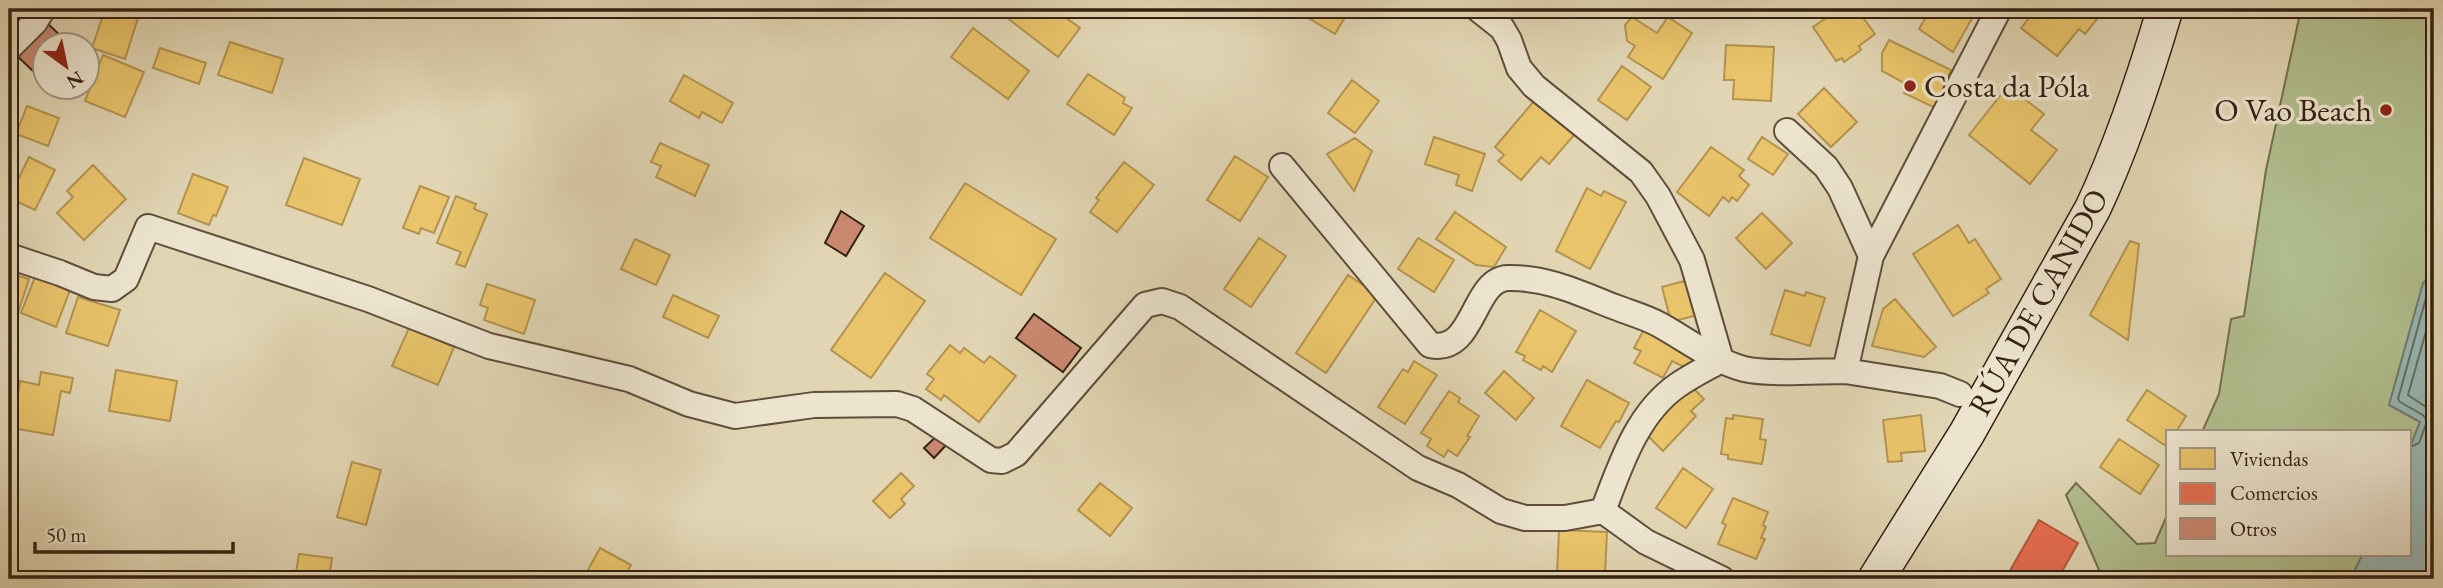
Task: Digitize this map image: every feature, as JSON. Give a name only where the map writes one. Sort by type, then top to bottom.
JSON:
[{"type":"main road","name":"RÚA DE CANIDO","points":[[1876,579],[1966,433],[2093,208],[2134,106],[2165,9]]},
{"type":"street","points":[[9,48],[35,22],[43,9]]},
{"type":"street","points":[[1478,9],[1502,28],[1519,68],[1534,86],[1641,172],[1658,196],[1692,260],[1721,360]]},
{"type":"street","points":[[1845,371],[1871,256],[1999,9]]},
{"type":"street","points":[[1787,131],[1826,167],[1840,188],[1871,256]]},
{"type":"street","points":[[1283,166],[1430,345],[1440,347],[1450,344],[1462,333],[1485,294],[1496,282],[1506,278],[1559,284],[1657,323],[1721,360],[1746,370],[1845,371],[1940,386],[1960,394]]},
{"type":"street","points":[[9,256],[94,288],[112,289],[126,279],[148,227],[368,299],[489,346],[629,379],[689,404],[735,416],[814,405],[897,404],[913,409],[991,460],[1002,461],[1016,454],[1145,305],[1163,301],[1180,307],[1418,468],[1458,485],[1501,511],[1525,518],[1565,518],[1603,511],[1646,541],[1722,579]]},
{"type":"street","points":[[1603,511],[1621,465],[1654,407],[1677,386],[1721,360]]},
{"type":"green space","points":[[2301,9],[2434,9],[2434,579],[2103,579],[2066,495],[2076,483],[2137,544],[2155,543],[2166,518],[2166,556],[2412,556],[2412,430],[2203,430],[2219,394],[2231,319],[2244,316],[2266,170]]},
{"type":"water","points":[[2434,272],[2434,579],[2351,579],[2362,556],[2412,556],[2412,442],[2420,422],[2389,405],[2423,283]]},
{"type":"building: Viviendas","points":[[105,9],[138,18],[125,59],[102,51],[102,32],[97,32]]},
{"type":"building: Viviendas","points":[[1006,9],[1054,9],[1080,28],[1058,57],[1002,14]]},
{"type":"building: Viviendas","points":[[1310,9],[1350,9],[1335,34],[1305,16]]},
{"type":"building: Viviendas","points":[[1839,9],[1857,9],[1875,34],[1859,46],[1861,50],[1844,62],[1842,58],[1836,61],[1813,27]]},
{"type":"building: Viviendas","points":[[1941,9],[1967,9],[1975,13],[1953,52],[1919,29],[1928,13],[1935,18]]},
{"type":"building: Viviendas","points":[[2036,9],[2096,9],[2102,13],[2085,34],[2079,29],[2057,56],[2021,28]]},
{"type":"building: Viviendas","points":[[1632,17],[1657,33],[1668,17],[1692,33],[1663,79],[1628,57],[1635,46],[1627,41],[1625,25]]},
{"type":"building: Viviendas","points":[[973,28],[1029,71],[1008,99],[951,57]]},
{"type":"building: Viviendas","points":[[1889,40],[1951,70],[1935,108],[1904,93],[1908,85],[1882,71],[1882,53]]},
{"type":"building: Viviendas","points":[[230,42],[283,59],[272,93],[218,75]]},
{"type":"building: Viviendas","points":[[1726,45],[1774,47],[1771,101],[1733,99],[1734,80],[1724,80]]},
{"type":"building: Viviendas","points":[[160,48],[206,63],[199,84],[153,68]]},
{"type":"building: Viviendas","points":[[103,55],[144,72],[125,117],[88,102],[102,102]]},
{"type":"building: Viviendas","points":[[1622,66],[1651,87],[1627,120],[1598,100]]},
{"type":"building: Viviendas","points":[[1088,74],[1125,98],[1123,103],[1132,108],[1114,135],[1067,104]]},
{"type":"building: Viviendas","points":[[684,75],[733,103],[722,123],[702,112],[699,118],[670,101]]},
{"type":"building: Viviendas","points":[[1352,80],[1379,101],[1355,133],[1328,113]]},
{"type":"building: Viviendas","points":[[2008,86],[2044,114],[2031,130],[2057,150],[2030,184],[1969,135]]},
{"type":"building: Viviendas","points":[[1824,88],[1857,122],[1831,147],[1798,114]]},
{"type":"building: Viviendas","points":[[1534,101],[1574,135],[1549,164],[1541,157],[1521,180],[1498,161],[1504,155],[1495,147]]},
{"type":"building: Viviendas","points":[[27,106],[59,118],[48,146],[16,134]]},
{"type":"building: Viviendas","points":[[1434,137],[1485,154],[1472,191],[1456,185],[1459,175],[1425,164]]},
{"type":"building: Viviendas","points":[[1762,137],[1788,154],[1773,175],[1748,159]]},
{"type":"building: Viviendas","points":[[1355,138],[1372,151],[1354,191],[1327,154]]},
{"type":"building: Viviendas","points":[[660,143],[709,165],[695,196],[656,177],[661,166],[651,162]]},
{"type":"building: Viviendas","points":[[1711,147],[1744,170],[1739,176],[1749,185],[1737,201],[1732,197],[1729,202],[1723,197],[1709,216],[1677,192]]},
{"type":"building: Viviendas","points":[[1235,156],[1268,177],[1240,221],[1207,200]]},
{"type":"building: Viviendas","points":[[29,157],[55,170],[35,210],[9,198]]},
{"type":"building: Viviendas","points":[[304,158],[360,179],[342,225],[286,205]]},
{"type":"building: Viviendas","points":[[1124,162],[1154,185],[1117,232],[1090,212],[1099,200],[1096,198]]},
{"type":"building: Viviendas","points":[[93,165],[126,199],[84,240],[57,213],[73,197],[67,191]]},
{"type":"building: Viviendas","points":[[193,174],[228,187],[216,216],[213,215],[209,225],[178,213]]},
{"type":"building: Viviendas","points":[[965,183],[1056,239],[1021,295],[930,238]]},
{"type":"building: Viviendas","points":[[420,186],[449,197],[434,233],[421,228],[419,234],[403,228]]},
{"type":"building: Viviendas","points":[[1587,188],[1601,196],[1604,191],[1626,202],[1590,269],[1556,251]]},
{"type":"building: Viviendas","points":[[456,196],[476,204],[474,209],[487,214],[465,267],[456,264],[461,252],[437,243]]},
{"type":"building: Viviendas","points":[[1455,212],[1506,247],[1494,267],[1476,265],[1436,239]]},
{"type":"building: Viviendas","points":[[1762,213],[1792,243],[1766,269],[1736,238]]},
{"type":"building: Viviendas","points":[[1958,225],[1969,243],[1975,239],[2001,279],[1986,289],[1989,293],[1953,316],[1913,254]]},
{"type":"building: Viviendas","points":[[1259,238],[1286,256],[1251,307],[1224,289]]},
{"type":"building: Viviendas","points":[[1418,238],[1454,260],[1434,292],[1398,269]]},
{"type":"building: Viviendas","points":[[635,239],[670,255],[656,285],[621,269]]},
{"type":"building: Viviendas","points":[[2130,241],[2139,244],[2128,340],[2090,315]]},
{"type":"building: Viviendas","points":[[9,273],[29,279],[18,313],[9,310]]},
{"type":"building: Viviendas","points":[[885,273],[925,301],[871,378],[831,350]]},
{"type":"building: Viviendas","points":[[1348,275],[1378,295],[1326,373],[1296,353]]},
{"type":"building: Viviendas","points":[[35,277],[70,290],[56,327],[21,313]]},
{"type":"building: Viviendas","points":[[1692,279],[1701,314],[1671,322],[1662,287]]},
{"type":"building: Viviendas","points":[[487,284],[535,300],[524,334],[484,320],[488,308],[480,305]]},
{"type":"building: Viviendas","points":[[1785,290],[1805,296],[1806,292],[1825,298],[1810,346],[1771,334]]},
{"type":"building: Viviendas","points":[[673,295],[719,316],[708,338],[663,317]]},
{"type":"building: Viviendas","points":[[78,297],[120,310],[108,346],[66,333]]},
{"type":"building: Viviendas","points":[[1895,299],[1936,347],[1924,357],[1872,346],[1883,309]]},
{"type":"building: Viviendas","points":[[1540,310],[1576,331],[1552,372],[1543,366],[1541,370],[1523,360],[1525,356],[1516,352]]},
{"type":"building: Viviendas","points":[[1648,322],[1707,354],[1688,369],[1672,361],[1663,378],[1634,363],[1641,351],[1634,348]]},
{"type":"building: Viviendas","points":[[409,328],[454,347],[438,385],[392,366]]},
{"type":"building: Viviendas","points":[[950,345],[960,353],[964,348],[984,363],[990,356],[1016,376],[979,422],[944,395],[941,400],[926,389],[934,379],[927,374]]},
{"type":"building: Viviendas","points":[[1414,361],[1437,375],[1405,424],[1378,407],[1403,369],[1408,372]]},
{"type":"building: Viviendas","points":[[116,370],[177,381],[170,421],[109,411]]},
{"type":"building: Viviendas","points":[[1504,371],[1534,398],[1516,420],[1485,393]]},
{"type":"building: Viviendas","points":[[41,372],[73,378],[70,393],[61,391],[53,435],[12,428],[20,381],[39,385]]},
{"type":"building: Viviendas","points":[[1587,380],[1629,403],[1600,448],[1561,426]]},
{"type":"building: Viviendas","points":[[1688,383],[1704,399],[1691,411],[1696,416],[1663,451],[1644,432]]},
{"type":"building: Viviendas","points":[[2147,390],[2186,416],[2177,430],[2166,430],[2166,446],[2127,420]]},
{"type":"building: Viviendas","points":[[1449,391],[1460,398],[1458,402],[1479,416],[1467,436],[1470,437],[1457,456],[1448,450],[1444,457],[1427,446],[1431,439],[1421,433]]},
{"type":"building: Viviendas","points":[[1733,415],[1763,419],[1760,439],[1766,440],[1762,464],[1728,459],[1728,455],[1721,454],[1726,418],[1733,419]]},
{"type":"building: Viviendas","points":[[1921,415],[1925,451],[1901,453],[1902,461],[1888,462],[1883,420]]},
{"type":"building: Viviendas","points":[[2119,439],[2159,465],[2140,494],[2100,467]]},
{"type":"building: Viviendas","points":[[352,462],[381,470],[366,525],[337,517]]},
{"type":"building: Viviendas","points":[[1683,468],[1713,489],[1686,528],[1656,508]]},
{"type":"building: Viviendas","points":[[901,473],[914,486],[901,499],[905,504],[890,518],[873,501]]},
{"type":"building: Viviendas","points":[[1100,483],[1132,508],[1110,536],[1078,510]]},
{"type":"building: Viviendas","points":[[1733,498],[1768,512],[1761,538],[1765,539],[1756,559],[1718,544],[1726,525],[1722,523]]},
{"type":"building: Viviendas","points":[[1559,530],[1607,532],[1605,574],[1557,573]]},
{"type":"building: Viviendas","points":[[600,548],[631,565],[623,579],[584,577]]},
{"type":"building: Viviendas","points":[[299,554],[332,558],[329,579],[295,579]]},
{"type":"building: Comercios","points":[[2039,520],[2078,543],[2060,575],[2067,579],[1998,579],[2003,571],[2008,574]]},
{"type":"building: Otros","points":[[44,20],[57,32],[32,32]]},
{"type":"building: Otros","points":[[32,32],[32,70],[13,52]]},
{"type":"building: Otros","points":[[841,211],[864,226],[846,256],[825,243]]},
{"type":"building: Otros","points":[[1034,314],[1081,348],[1063,372],[1016,338]]},
{"type":"building: Otros","points":[[940,433],[949,442],[934,458],[924,448]]},
{"type":"place","name":"Costa da Póla","points":[[1910,86]]},
{"type":"place","name":"O Vao Beach","points":[[2386,110]]}]
